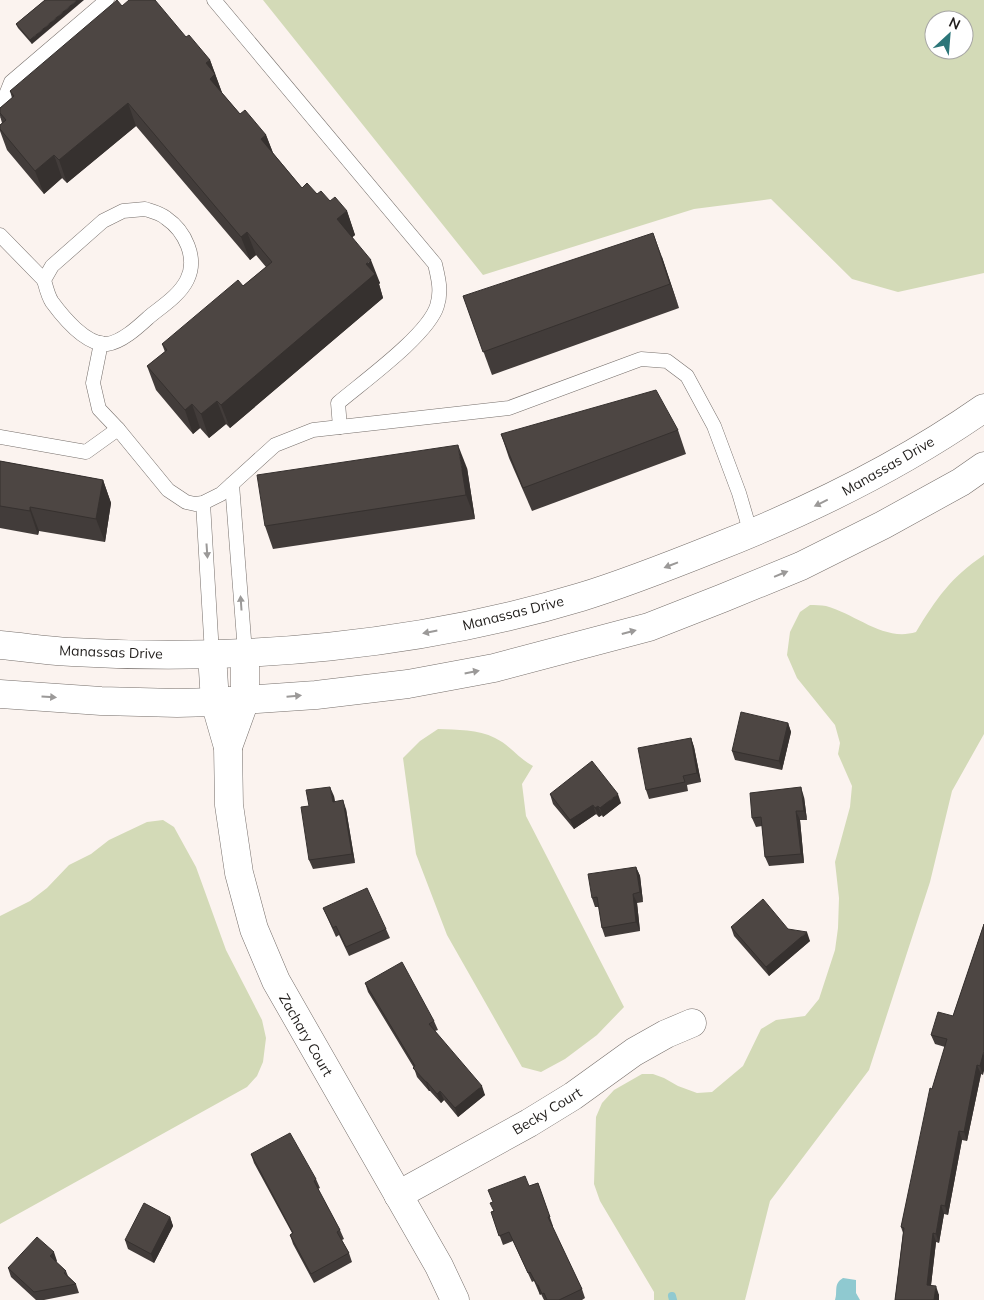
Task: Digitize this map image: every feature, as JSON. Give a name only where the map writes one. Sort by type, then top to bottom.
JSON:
[{"type":"street","name":"Manassas Drive","points":[[0,645],[80,652],[152,655],[212,654],[325,646],[402,637],[490,620],[581,597],[667,567],[751,534],[820,504],[896,463],[984,408]]},
{"type":"street","points":[[0,694],[101,701],[215,702],[316,695],[408,684],[494,668],[649,627],[801,566],[883,525],[961,482],[984,466]]},
{"type":"street","name":"Zachary Court","points":[[228,747],[245,700],[244,652]]},
{"type":"street","name":"Zachary Court","points":[[212,654],[215,702],[228,747],[229,805],[239,873],[254,929],[276,981],[439,1266],[455,1300]]},
{"type":"street","name":"Becky Court","points":[[398,1195],[529,1123],[573,1096],[634,1052],[666,1034],[692,1023]]},
{"type":"lane","points":[[0,110],[11,82],[107,0]]},
{"type":"lane","points":[[214,0],[435,264],[440,285],[437,306],[420,333],[338,403],[340,428]]},
{"type":"lane","points":[[0,235],[44,280],[51,300],[81,335],[92,341],[108,344],[128,335],[178,292],[187,280],[191,260],[187,242],[178,228],[164,216],[144,209],[123,211],[103,220],[52,266],[44,280]]},
{"type":"lane","points":[[101,342],[93,382],[99,409],[168,490],[186,502],[195,504],[203,503],[221,494],[274,446],[313,430],[509,408],[641,359],[667,361],[687,376],[714,426],[739,493],[751,534]]},
{"type":"lane","points":[[0,437],[86,452],[118,429]]},
{"type":"lane","points":[[232,484],[244,652]]},
{"type":"lane","points":[[203,503],[212,654]]},
{"type":"green space","points":[[263,0],[984,0],[984,273],[898,292],[852,279],[771,199],[694,209],[483,275]]},
{"type":"green space","points":[[984,555],[984,734],[952,791],[930,882],[869,1070],[770,1201],[745,1300],[654,1300],[654,1292],[600,1201],[594,1184],[596,1117],[602,1103],[614,1090],[642,1074],[653,1074],[697,1093],[712,1092],[743,1066],[761,1029],[776,1020],[805,1016],[819,999],[835,950],[839,898],[835,862],[850,807],[852,786],[838,754],[840,743],[835,725],[797,678],[787,655],[790,632],[800,612],[810,605],[820,605],[837,610],[881,630],[904,634],[916,632],[945,589],[972,563]]},
{"type":"green space","points":[[438,729],[467,730],[488,735],[505,744],[533,766],[522,784],[526,816],[624,1007],[597,1035],[565,1059],[541,1072],[522,1067],[447,935],[416,854],[403,758],[420,741]]},
{"type":"green space","points":[[163,820],[174,827],[196,867],[226,950],[262,1020],[266,1038],[263,1062],[257,1076],[247,1087],[0,1224],[0,916],[30,901],[47,888],[69,865],[91,854],[109,840],[147,822]]},
{"type":"water","points":[[843,1278],[856,1280],[856,1293],[860,1300],[835,1300],[837,1285]]},
{"type":"building","points":[[45,0],[77,0],[30,40],[16,24]]},
{"type":"building","points":[[117,0],[122,6],[129,0],[155,0],[186,37],[189,35],[210,60],[206,63],[215,74],[210,79],[240,114],[245,110],[266,135],[261,139],[302,188],[307,183],[317,194],[321,191],[330,201],[335,197],[347,211],[337,219],[371,260],[366,264],[375,274],[221,405],[217,401],[201,414],[192,404],[185,410],[147,366],[167,350],[162,344],[238,280],[243,286],[272,262],[247,232],[241,237],[128,103],[59,160],[54,155],[35,171],[0,129],[0,125],[6,120],[0,113],[0,108],[14,96],[10,91]]},
{"type":"building","points":[[653,233],[670,284],[483,352],[463,296]]},
{"type":"building","points":[[656,390],[678,430],[523,488],[501,434]]},
{"type":"building","points":[[458,445],[466,495],[265,526],[257,475]]},
{"type":"building","points":[[0,461],[103,480],[96,519],[30,507],[30,511],[0,506]]},
{"type":"building","points":[[741,712],[788,723],[779,761],[732,751]]},
{"type":"building","points":[[691,738],[697,773],[683,776],[685,782],[646,790],[638,748]]},
{"type":"building","points":[[592,761],[618,794],[600,808],[598,806],[595,808],[593,805],[570,820],[550,794]]},
{"type":"building","points":[[330,787],[333,802],[343,800],[352,854],[309,860],[301,807],[309,806],[306,790]]},
{"type":"building","points":[[801,787],[804,811],[796,811],[801,854],[765,857],[761,817],[752,818],[750,793]]},
{"type":"building","points":[[636,867],[640,892],[633,894],[636,922],[602,928],[597,897],[592,898],[588,874]]},
{"type":"building","points":[[367,888],[386,929],[346,947],[336,926],[333,928],[323,908]]},
{"type":"building","points":[[763,899],[788,929],[807,932],[766,967],[731,927]]},
{"type":"building","points":[[984,924],[984,1051],[980,1066],[977,1065],[964,1132],[959,1131],[945,1206],[941,1205],[936,1234],[933,1233],[927,1285],[936,1286],[934,1300],[895,1300],[904,1228],[901,1227],[930,1088],[932,1089],[947,1039],[931,1035],[938,1012],[953,1016]]},
{"type":"building","points":[[402,962],[434,1021],[429,1024],[482,1086],[455,1108],[440,1091],[437,1094],[413,1068],[415,1066],[365,983]]},
{"type":"building","points":[[290,1133],[316,1179],[314,1181],[340,1230],[337,1232],[349,1253],[311,1274],[290,1235],[293,1233],[251,1154]]},
{"type":"building","points":[[525,1176],[529,1186],[538,1183],[550,1217],[548,1217],[582,1289],[559,1300],[547,1300],[544,1293],[542,1294],[530,1272],[528,1273],[509,1232],[499,1236],[491,1212],[494,1211],[490,1203],[493,1202],[488,1190]]},
{"type":"building","points":[[144,1203],[170,1217],[151,1254],[125,1240]]},
{"type":"building","points":[[37,1237],[54,1252],[50,1256],[66,1271],[64,1273],[76,1284],[34,1292],[8,1268]]},
{"type":"waterway","points":[[672,1296],[673,1300]]}]
